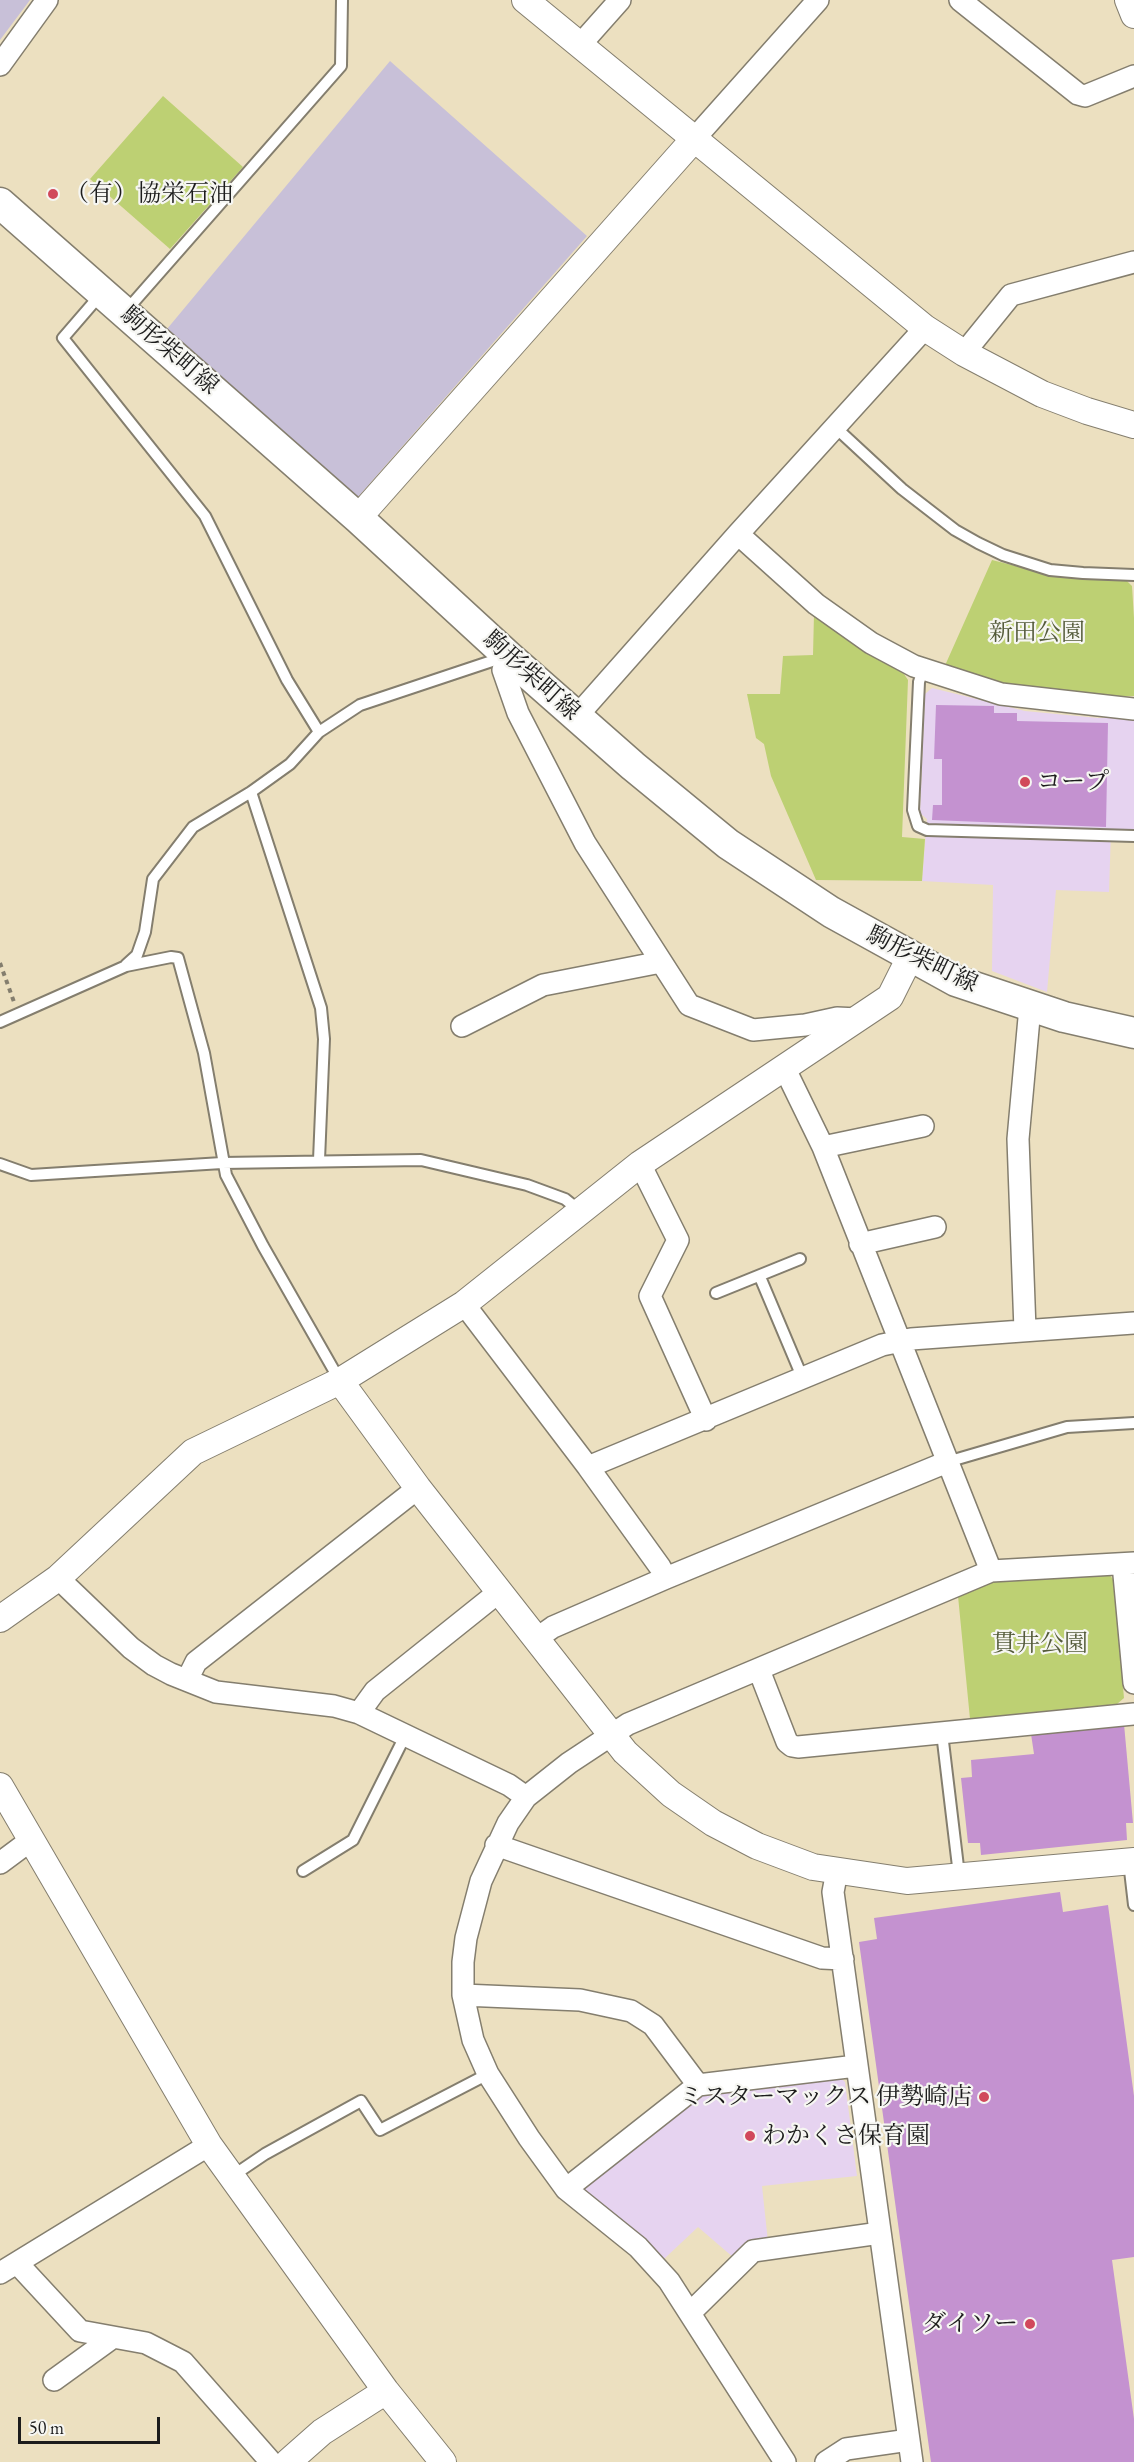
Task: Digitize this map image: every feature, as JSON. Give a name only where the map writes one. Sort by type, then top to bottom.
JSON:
[{"type":"main road","name":"駒形柴町線","points":[[1,206],[103,292],[358,518],[508,656],[690,814],[744,855],[831,912],[956,981],[1030,1007],[1134,1033]]},
{"type":"street","points":[[0,65],[47,0]]},
{"type":"street","points":[[525,0],[925,328],[964,353],[1042,394],[1134,425]]},
{"type":"street","points":[[580,45],[620,0]]},
{"type":"street","points":[[358,518],[818,0]]},
{"type":"street","points":[[960,0],[1078,94],[1085,96],[1134,76]]},
{"type":"street","points":[[1128,0],[1134,15]]},
{"type":"street","points":[[964,353],[1011,296],[1134,262]]},
{"type":"street","points":[[577,716],[925,328]]},
{"type":"street","points":[[738,534],[816,604],[871,643],[923,669],[1001,694],[1134,708]]},
{"type":"street","points":[[508,656],[502,670],[518,712],[585,843],[689,1005],[753,1030],[805,1025],[837,1018],[858,1019]]},
{"type":"street","points":[[0,1619],[58,1578],[193,1452],[340,1382],[464,1304],[640,1164],[890,998],[910,957]]},
{"type":"street","points":[[462,1026],[543,985],[661,962]]},
{"type":"street","points":[[1025,1330],[1018,1139],[1030,1007]]},
{"type":"street","points":[[784,1067],[823,1147],[991,1571]]},
{"type":"street","points":[[823,1147],[923,1126]]},
{"type":"street","points":[[640,1164],[678,1240],[650,1296],[706,1420]]},
{"type":"street","points":[[860,1244],[935,1227]]},
{"type":"street","points":[[464,1304],[588,1467],[666,1578]]},
{"type":"street","points":[[588,1467],[803,1380],[882,1345],[899,1341],[1025,1330],[1134,1323]]},
{"type":"street","points":[[340,1382],[418,1488],[625,1752],[671,1794],[713,1823],[757,1846],[813,1867],[907,1881],[1132,1861]]},
{"type":"street","points":[[536,1639],[553,1627],[666,1578],[947,1462]]},
{"type":"street","points":[[187,1680],[196,1662],[418,1488]]},
{"type":"street","points":[[785,2462],[658,2267],[638,2247],[566,2189],[529,2138],[488,2074],[473,2040],[463,1995],[463,1962],[470,1917],[481,1881],[496,1845],[516,1809],[526,1797],[569,1763],[627,1724],[991,1571],[1128,1563],[1134,1683]]},
{"type":"street","points":[[58,1578],[131,1648],[154,1665],[216,1692],[334,1706],[359,1713],[510,1785],[526,1797]]},
{"type":"street","points":[[359,1713],[375,1690],[500,1592]]},
{"type":"street","points":[[759,1670],[787,1742],[792,1746],[1134,1714]]},
{"type":"street","points":[[0,1786],[209,2145],[386,2391],[443,2462]]},
{"type":"street","points":[[0,1863],[31,1840]]},
{"type":"street","points":[[496,1845],[822,1958],[843,1959]]},
{"type":"street","points":[[837,1871],[833,1892],[912,2462]]},
{"type":"street","points":[[463,1995],[580,2000],[631,2012],[653,2025],[698,2085]]},
{"type":"street","points":[[566,2189],[698,2085],[856,2066]]},
{"type":"street","points":[[209,2145],[9,2268],[80,2331],[146,2343],[183,2362],[271,2462]]},
{"type":"street","points":[[690,2313],[753,2252],[880,2233]]},
{"type":"street","points":[[54,2380],[112,2338]]},
{"type":"street","points":[[288,2462],[322,2432],[386,2391]]},
{"type":"street","points":[[826,2462],[846,2450],[909,2440]]},
{"type":"lane","points":[[125,312],[341,66],[342,0]]},
{"type":"lane","points":[[103,292],[63,338],[205,516],[287,680],[319,732]]},
{"type":"lane","points":[[835,427],[910,496],[955,530],[978,543],[1020,561],[1050,570],[1134,575]]},
{"type":"lane","points":[[126,966],[137,955],[145,932],[153,879],[193,827],[251,792],[290,764],[319,732],[360,705],[508,656]]},
{"type":"lane","points":[[923,669],[919,682],[913,810],[918,826],[927,830],[1134,836]]},
{"type":"lane","points":[[251,792],[321,1008],[324,1039],[318,1160]]},
{"type":"lane","points":[[0,1022],[126,966],[171,957],[178,958],[204,1053],[216,1112],[222,1163],[226,1175],[262,1246],[340,1382]]},
{"type":"lane","points":[[0,1164],[31,1175],[222,1163],[421,1160],[527,1185],[565,1199],[580,1211]]},
{"type":"lane","points":[[716,1293],[800,1259]]},
{"type":"lane","points":[[760,1277],[803,1380]]},
{"type":"lane","points":[[947,1462],[1067,1427],[1134,1423]]},
{"type":"lane","points":[[942,1733],[959,1878]]},
{"type":"lane","points":[[303,1871],[353,1840],[405,1736]]},
{"type":"lane","points":[[1132,1861],[1134,1905]]},
{"type":"lane","points":[[231,2177],[266,2154],[361,2101],[380,2130],[488,2074]]},
{"type":"path","points":[[0,963],[19,1015]]},
{"type":"shaded area","points":[[0,0],[30,0],[0,40]]},
{"type":"shaded area","points":[[390,61],[587,236],[357,498],[167,329]]},
{"type":"shaded area","points":[[932,688],[1025,711],[1098,718],[1134,717],[1134,830],[1111,830],[1109,892],[1056,890],[1047,992],[992,971],[993,885],[922,881],[927,819],[920,813],[925,694]]},
{"type":"shaded area","name":"わかくさ保育園","points":[[839,2076],[845,2082],[857,2176],[762,2186],[768,2242],[734,2258],[698,2227],[664,2259],[584,2190],[584,2184],[701,2095]]},
{"type":"green space","points":[[163,96],[243,167],[170,249],[90,179]]},
{"type":"green space","name":"新田公園","points":[[992,560],[1055,576],[1127,581],[1132,586],[1134,618],[1134,696],[1083,697],[1029,693],[943,670]]},
{"type":"green space","points":[[814,614],[854,644],[904,674],[908,680],[902,837],[925,839],[922,881],[816,880],[771,776],[764,744],[756,738],[747,694],[780,694],[783,656],[813,655]]},
{"type":"green space","name":"貫井公園","points":[[1106,1571],[1113,1579],[1124,1698],[1117,1704],[970,1719],[958,1596],[995,1579]]},
{"type":"building","name":"コープ","points":[[936,705],[994,706],[994,713],[1017,713],[1017,721],[1108,723],[1106,827],[932,820],[933,805],[942,805],[942,759],[934,759]]},
{"type":"building","points":[[1124,1724],[1133,1823],[1126,1823],[1127,1840],[981,1855],[980,1843],[968,1843],[961,1778],[972,1777],[971,1760],[1034,1754],[1031,1734]]},
{"type":"building","points":[[1060,1892],[1063,1912],[1108,1905],[1134,2096],[1134,2257],[1112,2260],[1134,2419],[1134,2462],[931,2462],[859,1942],[877,1939],[874,1918]]},
{"type":"place","name":"（有）協栄石油","points":[[53,194]]},
{"type":"place","name":"コープ","points":[[1025,782]]},
{"type":"place","name":"ミスターマックス 伊勢崎店","points":[[984,2097]]},
{"type":"place","name":"わかくさ保育園","points":[[750,2136]]},
{"type":"place","name":"ダイソー","points":[[1030,2324]]}]
